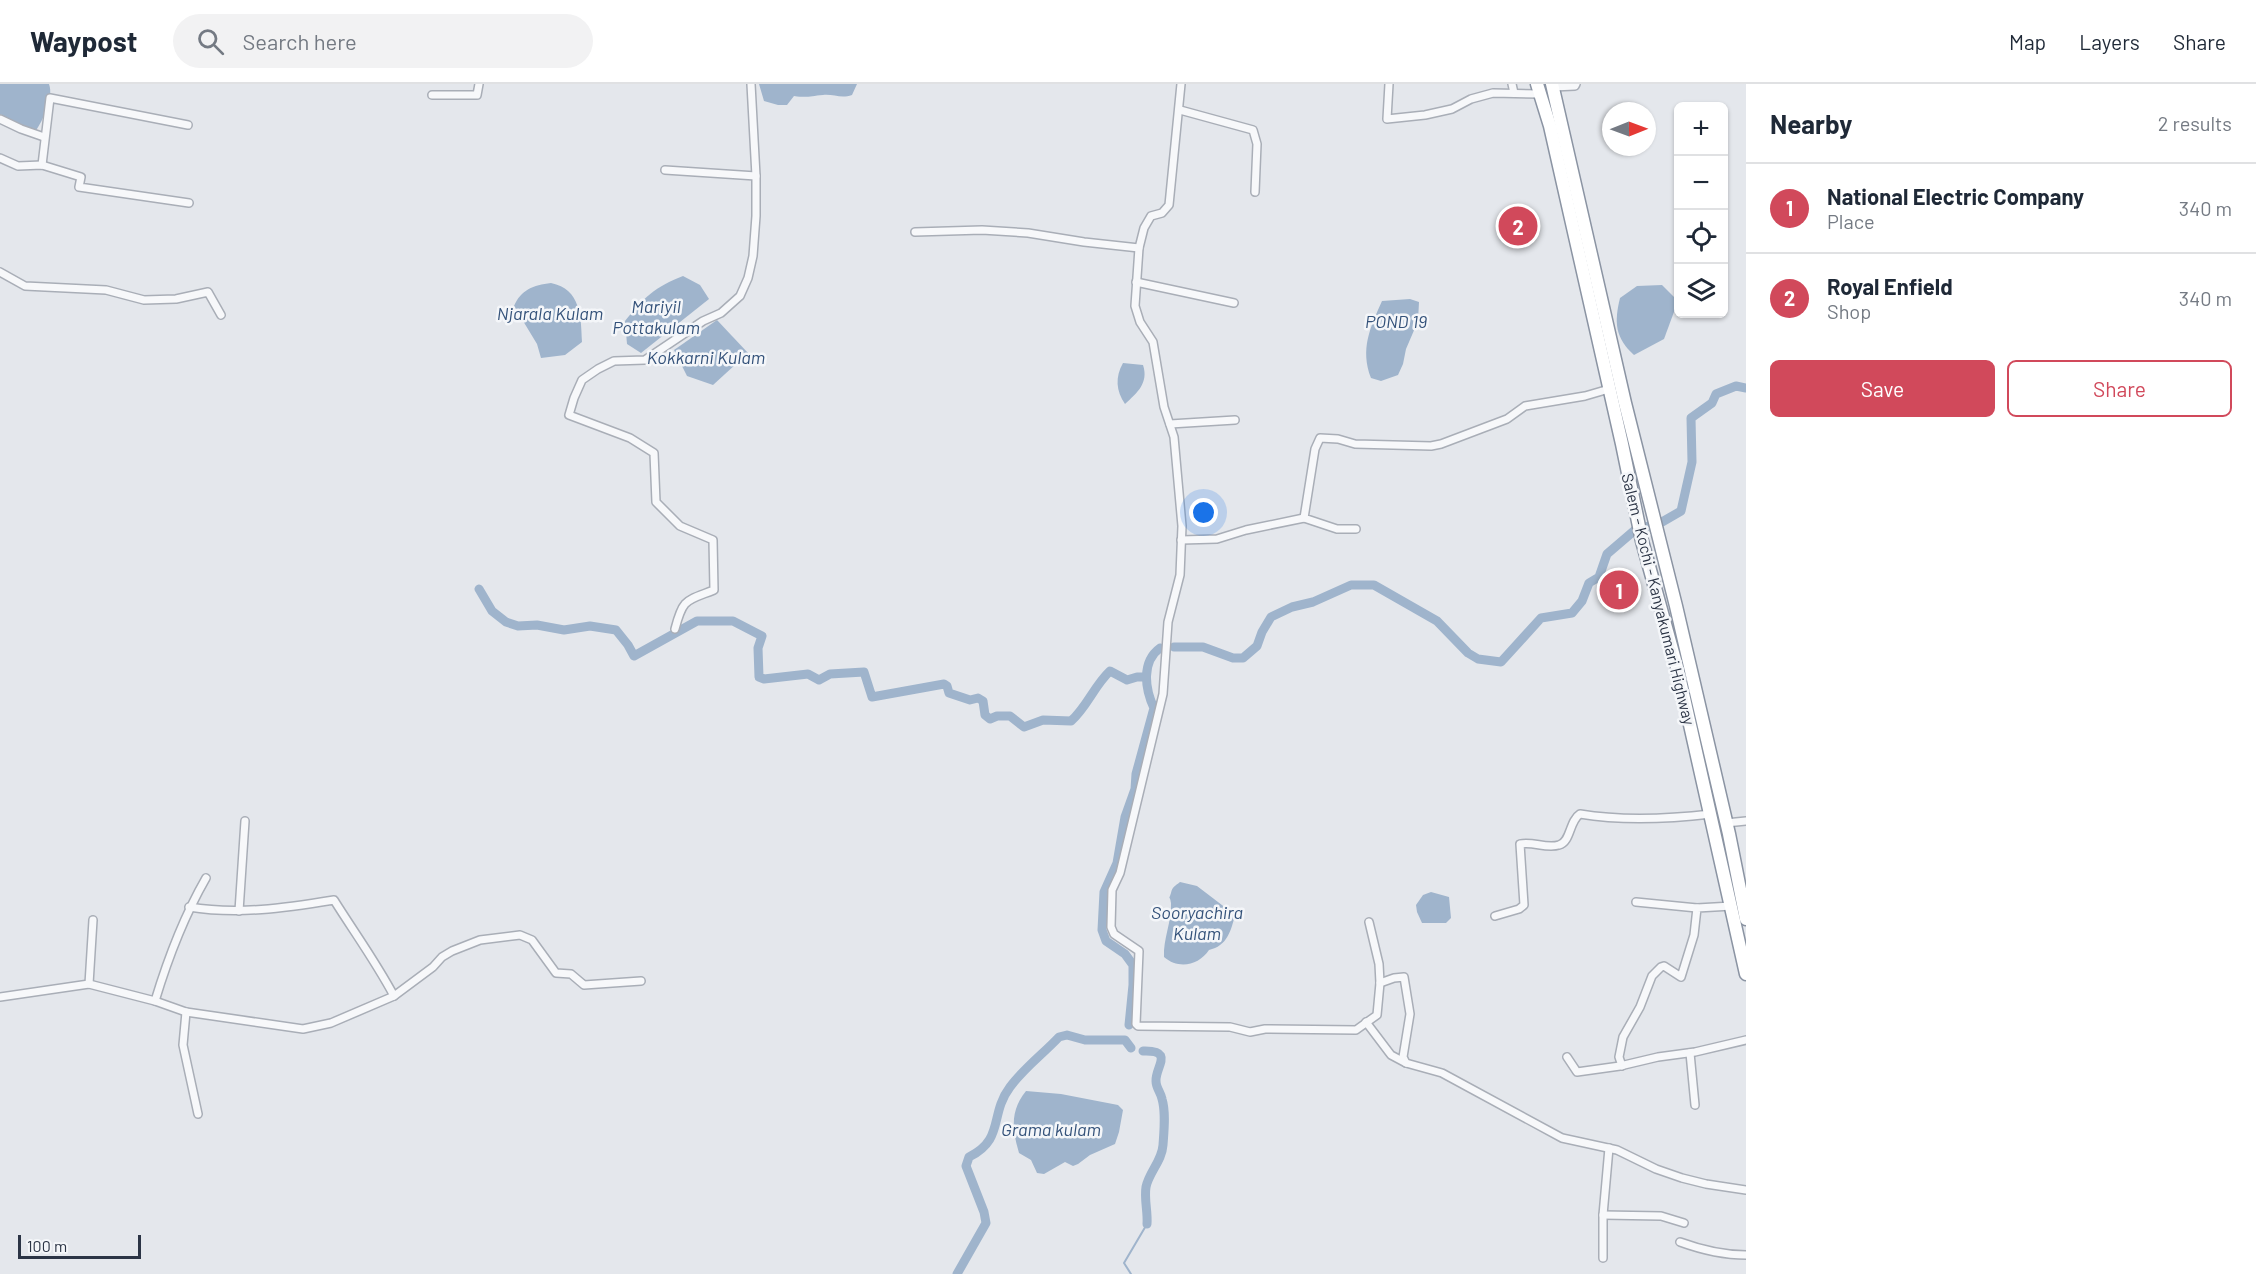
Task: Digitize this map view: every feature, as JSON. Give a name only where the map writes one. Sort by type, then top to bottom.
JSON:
[{"type":"highway","name":"Salem - Kochi - Kanyakumari Highway","points":[[1552,86],[1657,537],[1676,606],[1746,919]]},
{"type":"highway","name":"Salem - Kochi - Kanyakumari Highway","points":[[1538,89],[1550,126],[1642,541],[1672,645],[1746,974]]},
{"type":"street","points":[[432,95],[477,95],[479,84]]},
{"type":"street","points":[[675,628],[680,609],[686,601],[714,590],[713,540],[680,526],[656,502],[654,453],[630,438],[569,415],[582,380],[614,361],[645,360],[703,321],[721,313],[740,296],[748,278],[753,256],[756,216],[751,84]]},
{"type":"street","points":[[1181,84],[1168,205],[1162,213],[1151,216],[1144,228],[1139,248],[1136,282],[1135,306],[1140,322],[1153,342],[1160,388],[1174,437],[1182,526],[1180,575],[1168,622],[1163,693],[1120,873],[1112,890],[1111,927],[1114,934],[1139,951],[1136,1024],[1138,1026],[1230,1027],[1241,1032],[1265,1029],[1356,1029],[1377,1015],[1379,964],[1369,922]]},
{"type":"street","points":[[1389,84],[1387,119],[1425,115],[1452,109],[1472,99],[1493,93],[1514,93],[1538,89]]},
{"type":"street","points":[[1512,84],[1514,93]]},
{"type":"street","points":[[1552,86],[1575,86],[1576,84]]},
{"type":"street","points":[[42,165],[50,98],[188,125]]},
{"type":"street","points":[[1180,110],[1253,130],[1257,144],[1255,192]]},
{"type":"street","points":[[0,119],[44,137]]},
{"type":"street","points":[[0,158],[18,166],[42,165],[81,177],[79,188],[189,203]]},
{"type":"street","points":[[664,170],[756,176]]},
{"type":"street","points":[[915,232],[982,230],[1028,233],[1139,248]]},
{"type":"street","points":[[0,272],[24,286],[106,290],[144,300],[176,300],[208,292],[220,315]]},
{"type":"street","points":[[1136,282],[1234,303]]},
{"type":"street","points":[[1304,518],[1315,449],[1320,438],[1338,439],[1356,444],[1431,446],[1507,419],[1525,406],[1534,403],[1568,399],[1610,389]]},
{"type":"street","points":[[1170,424],[1235,420]]},
{"type":"street","points":[[1181,540],[1217,539],[1246,530],[1304,518],[1314,524],[1337,529],[1356,528]]},
{"type":"street","points":[[1495,916],[1519,909],[1524,905],[1520,844],[1527,842],[1558,846],[1565,842],[1575,818],[1580,814],[1653,819],[1711,814]]},
{"type":"street","points":[[239,911],[244,821]]},
{"type":"street","points":[[1726,823],[1746,821]]},
{"type":"street","points":[[155,1001],[167,961],[189,907],[206,879]]},
{"type":"street","points":[[189,907],[239,911],[275,909],[334,900],[365,951],[376,963],[394,996]]},
{"type":"street","points":[[1636,902],[1697,908],[1732,906]]},
{"type":"street","points":[[1622,1066],[1619,1057],[1623,1037],[1640,1007],[1652,976],[1664,966],[1681,977],[1694,935],[1697,908]]},
{"type":"street","points":[[89,984],[93,920]]},
{"type":"street","points":[[0,997],[89,984],[155,1001],[186,1012],[303,1029],[331,1023],[394,996],[452,951],[480,940],[520,935],[532,940],[556,973],[571,974],[584,985],[641,981]]},
{"type":"street","points":[[1380,982],[1404,977],[1410,1014],[1403,1057],[1406,1063]]},
{"type":"street","points":[[186,1012],[183,1045],[198,1114]]},
{"type":"street","points":[[1366,1022],[1391,1055],[1406,1063],[1442,1072],[1562,1138],[1609,1148],[1682,1178],[1706,1185],[1746,1190]]},
{"type":"street","points":[[1568,1057],[1577,1072],[1622,1066],[1746,1040]]},
{"type":"street","points":[[1690,1053],[1695,1105]]},
{"type":"street","points":[[1603,1258],[1603,1215],[1609,1148]]},
{"type":"street","points":[[1603,1215],[1661,1216],[1684,1223]]},
{"type":"street","points":[[1680,1242],[1701,1250],[1746,1255]]},
{"type":"water","points":[[0,84],[49,84],[49,102],[35,132],[0,114]]},
{"type":"water","points":[[759,84],[857,84],[852,95],[794,96],[787,105],[778,105],[764,101]]},
{"type":"water","name":"Mariyil Pottakulam","points":[[683,276],[700,285],[709,299],[641,353],[627,344],[625,321],[631,313],[657,289]]},
{"type":"water","name":"Njarala Kulam","points":[[551,283],[561,286],[574,298],[580,314],[582,342],[565,355],[541,358],[537,344],[514,306],[528,289]]},
{"type":"water","points":[[1662,285],[1674,297],[1674,312],[1664,339],[1634,355],[1623,342],[1618,329],[1617,315],[1620,298],[1637,286]]},
{"type":"water","name":"POND 19","points":[[1410,299],[1419,302],[1418,321],[1398,375],[1381,381],[1371,378],[1366,348],[1370,330],[1382,301]]},
{"type":"water","name":"Kokkarni Kulam","points":[[717,320],[748,353],[713,385],[687,376],[674,350]]},
{"type":"water","points":[[1123,363],[1143,365],[1144,371],[1141,387],[1125,404],[1118,384]]},
{"type":"water","name":"Sooryachira Kulam","points":[[1180,882],[1197,886],[1235,915],[1230,932],[1224,941],[1200,959],[1188,964],[1176,963],[1164,957],[1171,910],[1169,898],[1173,888]]},
{"type":"water","points":[[1431,892],[1449,897],[1451,918],[1446,923],[1422,923],[1416,905],[1423,895]]},
{"type":"water","name":"Grama kulam","points":[[1026,1091],[1061,1094],[1118,1105],[1123,1110],[1115,1144],[1090,1155],[1073,1166],[1065,1162],[1044,1174],[1037,1173],[1031,1160],[1019,1153],[1015,1136],[1015,1113]]},
{"type":"waterway","points":[[1174,647],[1203,647],[1233,658],[1243,658],[1257,646],[1271,617],[1351,585],[1374,585],[1437,621],[1468,653],[1478,659],[1501,662],[1541,618],[1572,613],[1582,601],[1589,583],[1599,577],[1607,554],[1635,530],[1662,522],[1681,511],[1692,462],[1691,418],[1712,403],[1716,394],[1736,386],[1746,388]]},
{"type":"waterway","points":[[479,589],[492,611],[506,622],[518,626],[537,625],[564,630],[590,626],[616,630],[634,656],[697,621],[733,621],[762,636],[758,648],[759,677],[764,679],[808,674],[819,680],[830,674],[864,672],[872,697],[944,684],[949,693],[970,700],[978,698],[983,701],[985,715],[990,719],[997,716],[1010,716],[1024,727],[1043,720],[1071,721],[1110,671],[1127,680],[1146,677]]},
{"type":"waterway","points":[[1129,1025],[1133,965],[1125,954],[1106,941],[1102,930],[1104,892],[1117,863],[1125,817],[1135,789],[1136,774],[1154,708],[1148,693],[1147,668],[1160,648]]},
{"type":"waterway","points":[[957,1274],[986,1223],[966,1166],[969,1157],[988,1142],[1004,1097],[1015,1080],[1059,1037],[1067,1035],[1085,1040],[1125,1040],[1131,1048]]},
{"type":"waterway","points":[[1143,1051],[1153,1051],[1161,1056],[1156,1081],[1162,1099],[1164,1116],[1162,1151],[1146,1187],[1147,1224]]},
{"type":"waterway","points":[[1131,1274],[1124,1263],[1147,1224]]},
{"type":"place","name":"Royal Enfield","points":[[1518,226]]},
{"type":"place","name":"National Electric Company","points":[[1619,590]]}]
